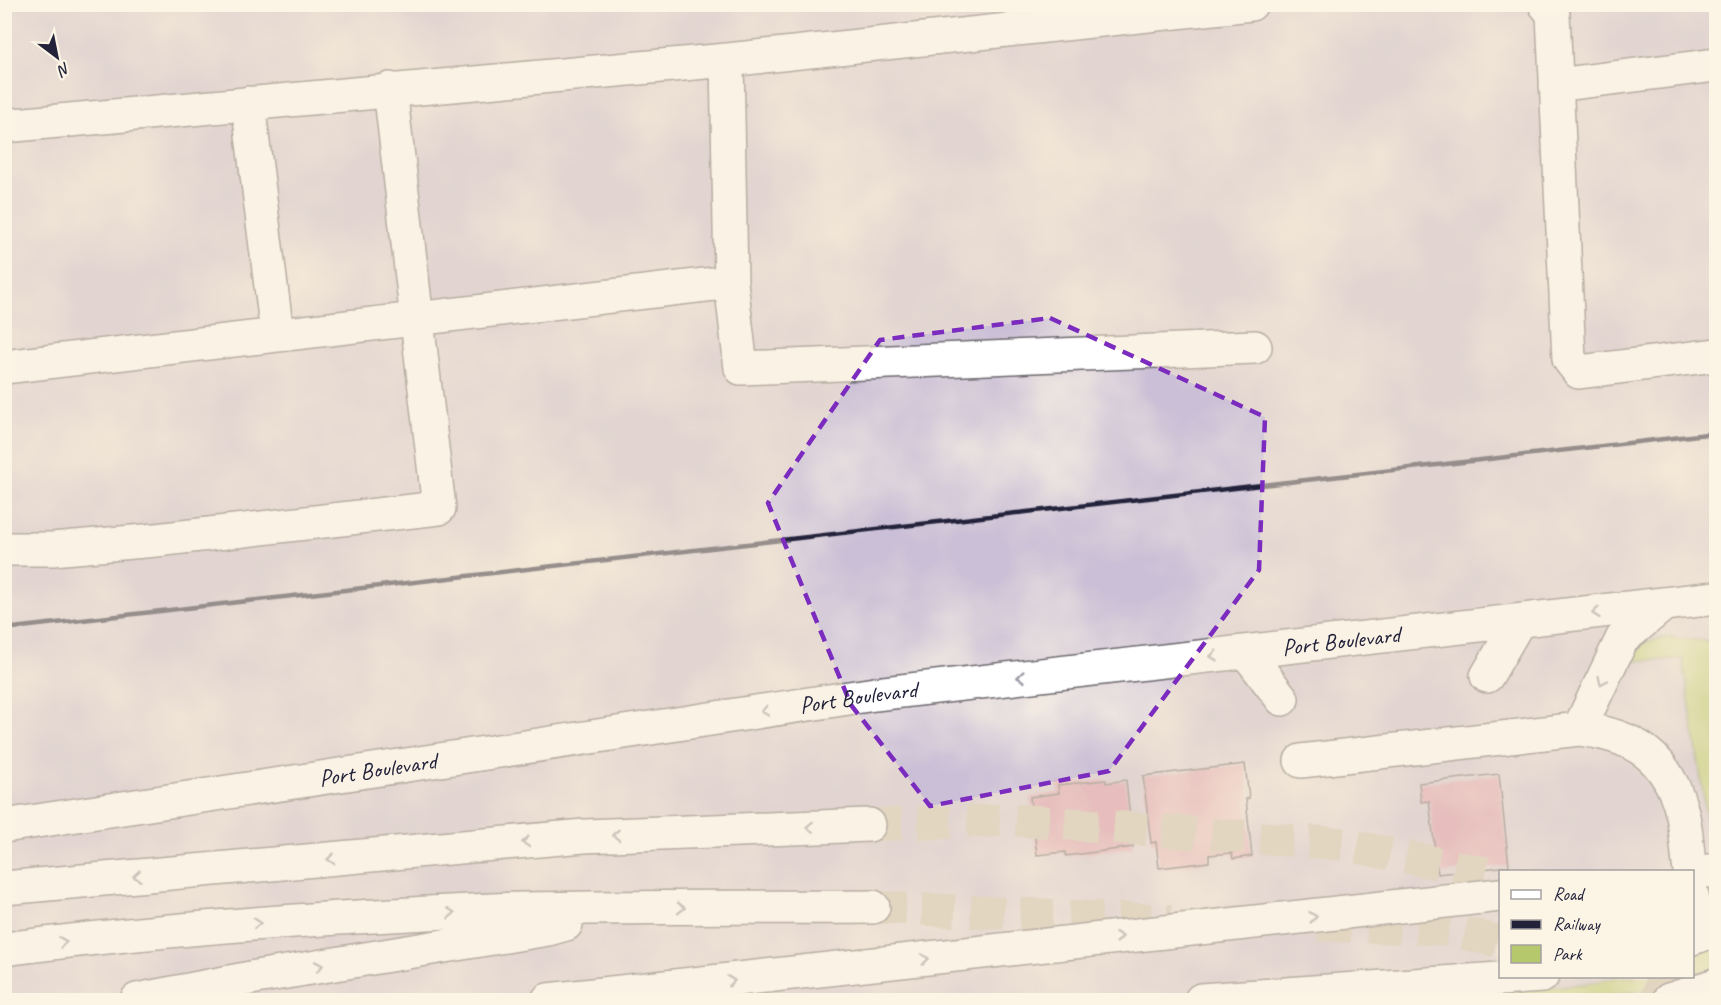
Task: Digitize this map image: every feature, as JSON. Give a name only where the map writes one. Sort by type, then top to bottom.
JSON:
[{"type":"main road","points":[[4,126],[727,60],[1251,4]]},
{"type":"main road","points":[[1550,8],[1556,85],[1569,359],[1579,372],[1716,355]]},
{"type":"main road","points":[[727,60],[731,282],[741,368],[1255,347]]},
{"type":"main road","points":[[1556,85],[1716,66]]},
{"type":"main road","points":[[4,549],[52,549],[156,540],[440,508],[390,89]]},
{"type":"main road","points":[[248,103],[277,334]]},
{"type":"main road","points":[[4,367],[731,282]]},
{"type":"main road","name":"Port Boulevard","points":[[4,826],[875,694],[1716,598]]},
{"type":"main road","points":[[1579,729],[1622,639],[1663,605],[1706,615],[1716,615]]},
{"type":"main road","points":[[1487,676],[1519,621]]},
{"type":"main road","points":[[1247,653],[1282,699]]},
{"type":"main road","points":[[1301,761],[1579,729],[1620,737],[1639,747],[1655,760],[1676,792],[1682,814],[1691,870]]},
{"type":"main road","points":[[4,888],[584,836],[869,825]]},
{"type":"main road","points":[[1694,872],[1716,870]]},
{"type":"main road","points":[[548,1000],[1499,895]]},
{"type":"main road","points":[[1694,903],[1702,935]]},
{"type":"main road","points":[[4,949],[227,925],[492,910],[873,907]]},
{"type":"main road","points":[[137,1000],[267,975],[548,929],[622,908]]},
{"type":"main road","points":[[1201,1000],[1514,978]]},
{"type":"main road","points":[[1669,1000],[1716,985]]},
{"type":"highlighted area","points":[[1050,318],[1265,417],[1259,570],[1109,771],[930,806],[851,705],[768,503],[880,340]]},
{"type":"shaded area","points":[[5,5],[1716,5],[1716,1000],[5,1000]]},
{"type":"green space","points":[[1668,637],[1716,642],[1716,881],[1683,659],[1625,661],[1642,643]]},
{"type":"green space","points":[[1716,946],[1716,967],[1694,975],[1694,955]]},
{"type":"green space","points":[[1614,978],[1686,978],[1651,989],[1585,1000],[1420,1000],[1591,983]]},
{"type":"building","points":[[1245,764],[1252,856],[1233,859],[1232,853],[1209,855],[1209,862],[1159,868],[1156,842],[1151,843],[1143,776]]},
{"type":"building","points":[[1499,774],[1509,866],[1438,874],[1429,801],[1421,802],[1419,783]]},
{"type":"building","points":[[1106,780],[1106,783],[1126,780],[1133,847],[1066,856],[1065,852],[1037,855],[1030,797],[1059,793],[1058,785]]},
{"type":"tunnel","points":[[869,825],[1016,820],[1342,844],[1499,876]]},
{"type":"tunnel","points":[[873,907],[1171,921]]},
{"type":"tunnel","points":[[1318,925],[1447,929],[1499,942]]},
{"type":"tunnel","points":[[1654,978],[1715,993]]},
{"type":"railway","points":[[4,629],[1716,433]]}]
